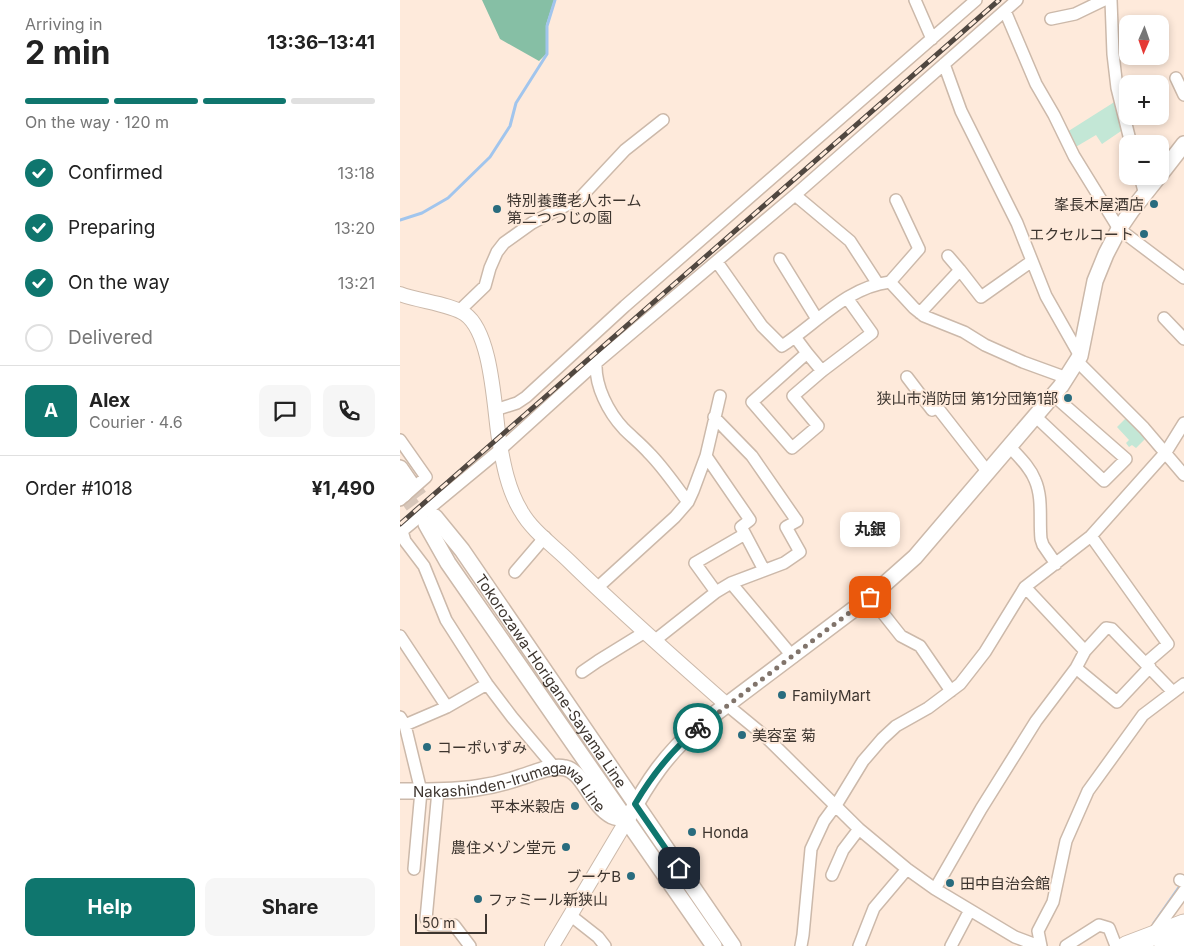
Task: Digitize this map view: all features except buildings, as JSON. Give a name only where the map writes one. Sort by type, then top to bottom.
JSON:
[{"type":"highway","points":[[1158,941],[1184,924]]},
{"type":"highway","points":[[1126,946],[1184,938]]},
{"type":"main road","name":"Nakashinden-Irumagawa Line","points":[[1169,164],[1184,144]]},
{"type":"main road","name":"Nakashinden-Irumagawa Line","points":[[400,790],[438,791],[477,788],[556,767],[564,767],[575,771],[601,807],[613,816],[627,820],[648,783],[680,743],[870,597],[915,557],[1053,395],[1079,359],[1095,281],[1106,254],[1119,229],[1153,185]]},
{"type":"main road","points":[[400,468],[404,492]]},
{"type":"main road","points":[[430,521],[453,559],[547,691]]},
{"type":"main road","name":"Tokorozawa-Horigane-Sayama Line","points":[[430,521],[448,563],[714,946]]},
{"type":"main road","name":"Tokorozawa-Horigane-Sayama Line","points":[[430,521],[462,550],[733,946]]},
{"type":"main road","points":[[556,767],[572,757],[575,747]]},
{"type":"street","points":[[915,0],[932,39]]},
{"type":"street","points":[[495,410],[512,405],[526,397],[633,299],[976,0]]},
{"type":"street","points":[[556,767],[512,718],[487,684],[446,620],[424,566],[405,541],[402,532],[501,450],[596,363],[795,195],[1017,0]]},
{"type":"street","points":[[1051,19],[1075,14],[1104,0]]},
{"type":"street","points":[[1111,0],[1113,54],[1117,88],[1130,135]]},
{"type":"street","points":[[1005,11],[1036,84],[1074,156],[1119,229],[1184,278]]},
{"type":"street","points":[[944,64],[961,111],[1017,223],[1046,296],[1079,359],[1166,452],[1184,475]]},
{"type":"street","points":[[1176,78],[1184,95]]},
{"type":"street","points":[[459,311],[485,286],[493,260],[504,243],[532,223],[580,198],[625,150],[663,120]]},
{"type":"street","points":[[1142,185],[1145,195]]},
{"type":"street","points":[[795,195],[850,241],[884,283],[920,313],[964,332],[985,345],[1023,362],[1067,378]]},
{"type":"street","points":[[717,262],[762,326],[782,346],[861,289],[884,283],[919,249],[896,200]]},
{"type":"street","points":[[948,256],[981,297],[1032,261]]},
{"type":"street","points":[[780,259],[817,319]]},
{"type":"street","points":[[920,313],[960,270]]},
{"type":"street","points":[[400,294],[459,311],[470,319],[483,343],[501,450],[512,493],[521,512],[544,537],[650,637],[766,737],[859,829],[907,869],[935,889],[1016,937],[1040,946],[1038,931],[1053,902],[1066,841],[1088,791],[1143,715],[1184,684]]},
{"type":"street","points":[[807,353],[752,402],[792,448],[818,426],[793,396],[872,333],[847,298]]},
{"type":"street","points":[[1164,318],[1184,338]]},
{"type":"street","points":[[795,337],[822,371]]},
{"type":"street","points":[[596,363],[599,387],[614,416],[623,428],[650,453],[688,502]]},
{"type":"street","points":[[907,377],[932,410],[937,406],[988,471]]},
{"type":"street","points":[[1035,416],[1104,481],[1126,459],[1053,395]]},
{"type":"street","points":[[597,588],[675,517],[688,502],[694,492],[706,456],[720,396]]},
{"type":"street","points":[[582,672],[598,661],[650,637],[731,583],[784,563],[800,552],[786,528],[797,521],[752,456],[714,417]]},
{"type":"street","points":[[801,946],[811,849],[824,821],[863,761],[896,726],[928,708],[960,684],[971,672],[1025,588],[1092,536],[1166,452],[1184,423]]},
{"type":"street","points":[[400,440],[426,477],[404,492]]},
{"type":"street","points":[[1009,446],[1028,468],[1036,481],[1039,496],[1041,539],[1056,564]]},
{"type":"street","points":[[706,456],[750,520],[741,527],[764,570]]},
{"type":"street","points":[[716,592],[695,563],[746,534]]},
{"type":"street","points":[[1076,668],[1117,702],[1168,644],[1092,536]]},
{"type":"street","points":[[515,572],[544,537]]},
{"type":"street","points":[[731,583],[793,657]]},
{"type":"street","points":[[1025,588],[1085,651]]},
{"type":"street","points":[[870,597],[901,636],[920,646],[951,691]]},
{"type":"street","points":[[935,889],[981,809],[1036,721],[1076,668],[1085,651],[1106,628],[1112,628],[1173,692]]},
{"type":"street","points":[[400,636],[447,707]]},
{"type":"street","points":[[414,869],[421,791],[402,721],[447,707],[487,684]]},
{"type":"street","points":[[438,791],[426,920],[431,925],[454,925],[470,946]]},
{"type":"street","points":[[552,946],[627,820]]},
{"type":"street","points":[[832,875],[843,850],[859,829]]},
{"type":"street","points":[[859,946],[874,908],[907,869]]},
{"type":"street","points":[[1158,941],[1183,888]]},
{"type":"street","points":[[951,946],[970,910]]},
{"type":"street","points":[[570,915],[598,937],[605,946]]},
{"type":"street","points":[[1066,946],[1099,925],[1109,928],[1116,946]]},
{"type":"green space","points":[[482,0],[554,0],[546,25],[546,54],[539,61],[500,39]]},
{"type":"green space","points":[[1116,101],[1119,112],[1119,125],[1123,125],[1124,129],[1102,144],[1096,135],[1074,148],[1067,132]]},
{"type":"green space","points":[[1128,416],[1148,436],[1136,448],[1132,445],[1129,447],[1126,443],[1129,440],[1117,427]]},
{"type":"waterway","points":[[400,220],[422,213],[448,198],[490,157],[510,126],[516,103],[547,54],[547,26],[555,0]]},
{"type":"waterway","points":[[1154,923],[1182,883]]},
{"type":"tunnel","points":[[411,484],[435,517]]},
{"type":"tunnel","points":[[404,494],[426,524]]},
{"type":"railway","points":[[400,524],[999,0]]},
{"type":"way so far","points":[[698,728],[870,597]]},
{"type":"place","name":"峯長木屋酒店","points":[[1154,204]]},
{"type":"place","name":"特別養護老人ホーム 第二つつじの園","points":[[497,209]]},
{"type":"place","name":"エクセルコート","points":[[1144,234]]},
{"type":"place","name":"狭山市消防団 第1分団第1部","points":[[1068,398]]},
{"type":"place","name":"丸銀","points":[[870,597]]},
{"type":"place","name":"FamilyMart","points":[[782,695]]},
{"type":"place","name":"美容室 菊","points":[[742,735]]},
{"type":"place","name":"コーポいずみ","points":[[427,747]]},
{"type":"place","name":"平本米穀店","points":[[575,806]]},
{"type":"place","name":"Honda","points":[[692,832]]},
{"type":"place","name":"農住メゾン堂元","points":[[566,847]]},
{"type":"place","name":"ブーケB","points":[[631,876]]},
{"type":"place","name":"田中自治会館","points":[[950,883]]},
{"type":"place","name":"ファミール新狭山","points":[[478,899]]},
{"type":"route","points":[[679,868],[635,804],[664,762],[680,743],[698,728]]}]
